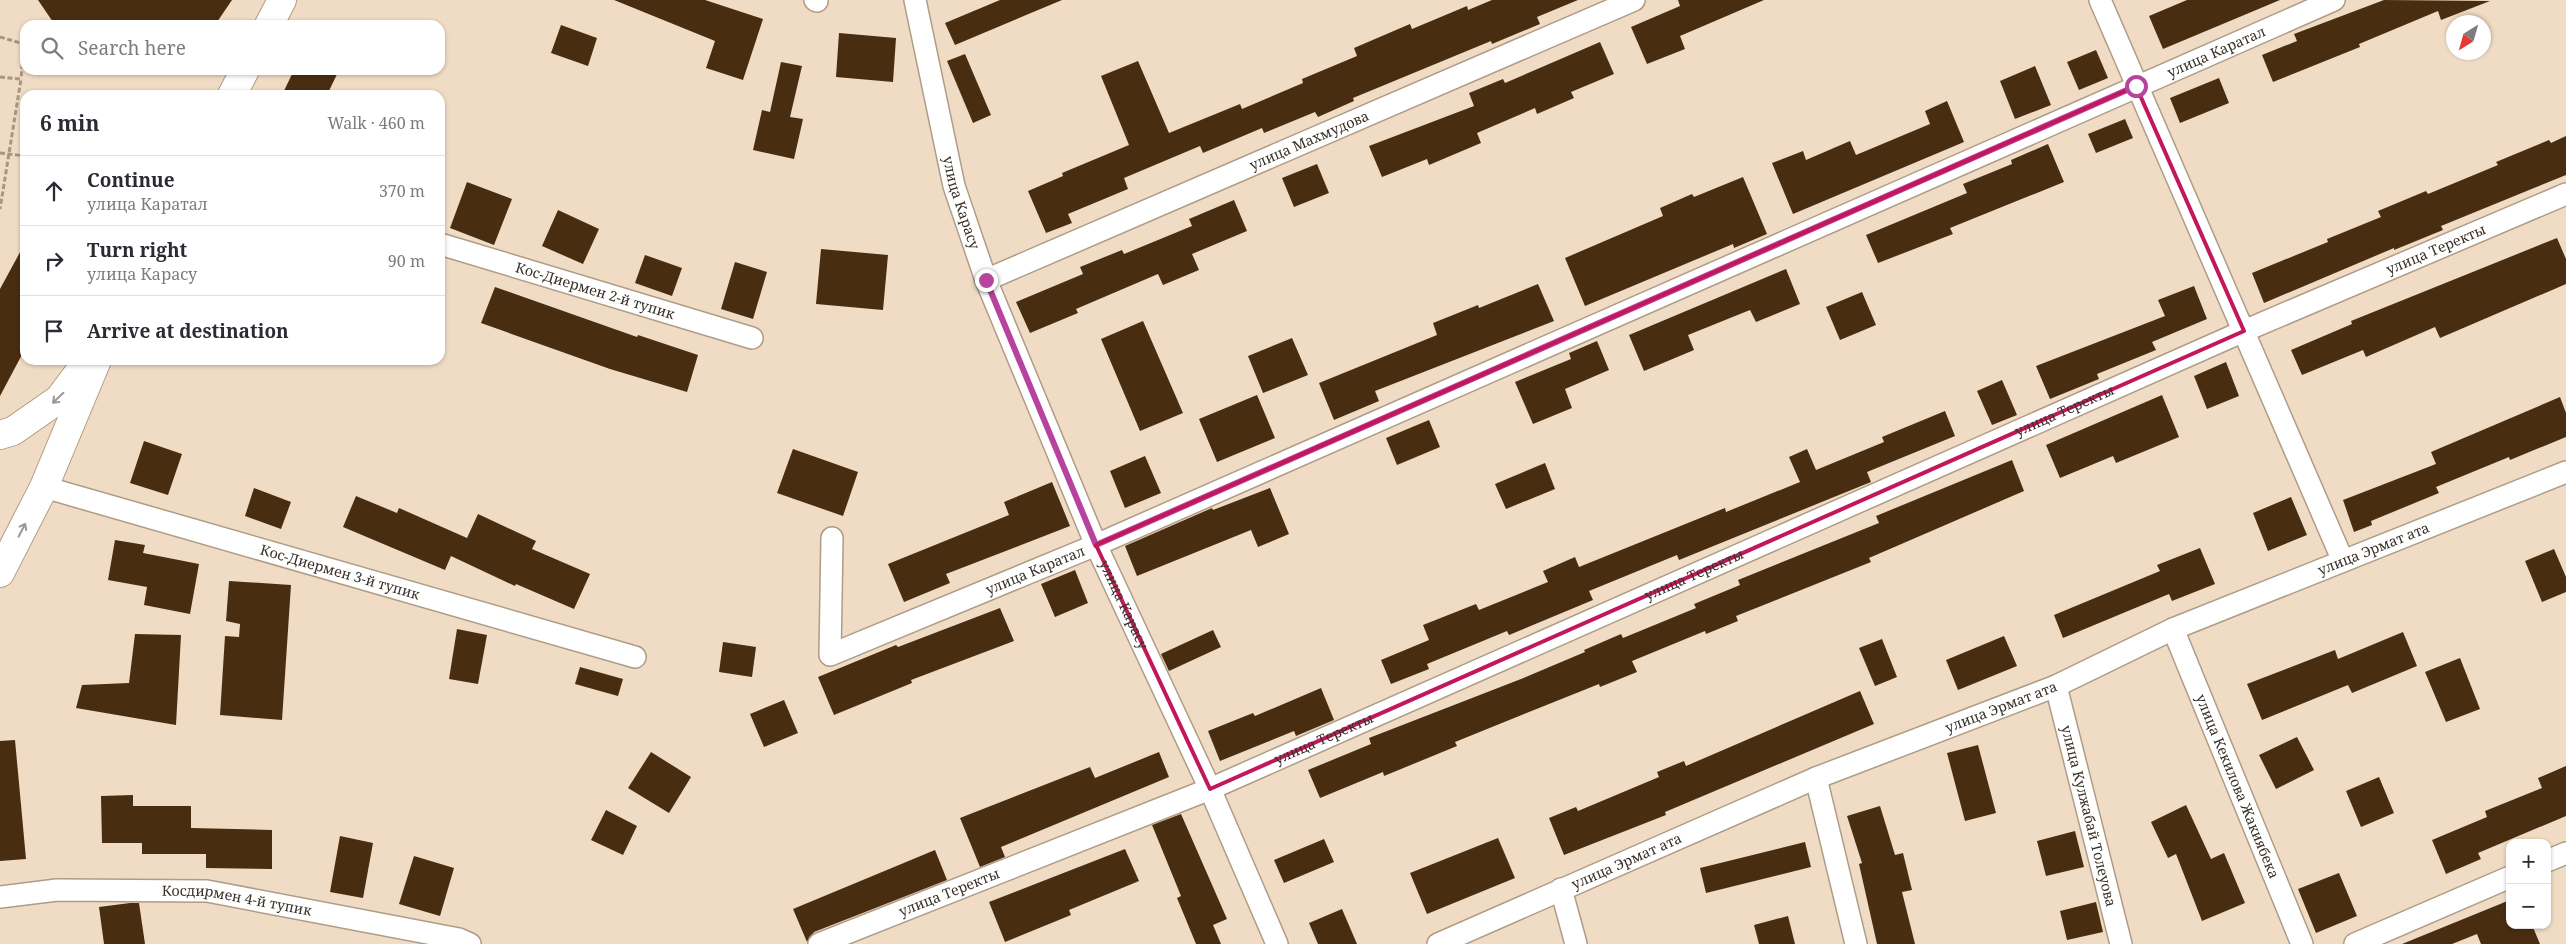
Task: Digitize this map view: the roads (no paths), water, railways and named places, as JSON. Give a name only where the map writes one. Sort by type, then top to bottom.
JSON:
[{"type":"highway","points":[[272,20],[282,0]]},
{"type":"highway","points":[[235,90],[243,75]]},
{"type":"highway","points":[[0,434],[13,431],[60,399],[84,365]]},
{"type":"highway","points":[[0,573],[44,487],[95,365]]},
{"type":"street","name":"улица Карасу","points":[[915,0],[954,186],[986,280],[1096,545],[1210,789],[1277,944]]},
{"type":"street","name":"улица Махмудова","points":[[986,280],[1634,0]]},
{"type":"street","points":[[2100,0],[2343,561]]},
{"type":"street","name":"улица Каратал","points":[[832,538],[830,655],[1096,545],[2334,0]]},
{"type":"street","name":"улица Теректы","points":[[819,944],[1210,789],[2244,330],[2566,194]]},
{"type":"street","name":"Кос-Диермен 2-й тупик","points":[[445,246],[752,338]]},
{"type":"street","name":"улица Эрмат ата","points":[[1438,944],[1816,778],[2056,686],[2174,629],[2566,472]]},
{"type":"street","name":"Кос-Диермен 3-й тупик","points":[[44,487],[636,657]]},
{"type":"street","name":"улица Кекилова Жакиябека","points":[[2174,629],[2302,944]]},
{"type":"street","name":"улица Кулжабай Толеуова","points":[[2056,686],[2120,944]]},
{"type":"street","points":[[1816,778],[1856,944]]},
{"type":"street","points":[[2551,859],[2566,853]]},
{"type":"street","points":[[2355,944],[2506,879]]},
{"type":"street","points":[[1561,889],[1576,944]]},
{"type":"street","name":"Косдирмен 4-й тупик","points":[[0,897],[57,890],[207,891],[459,939],[470,944]]}]
